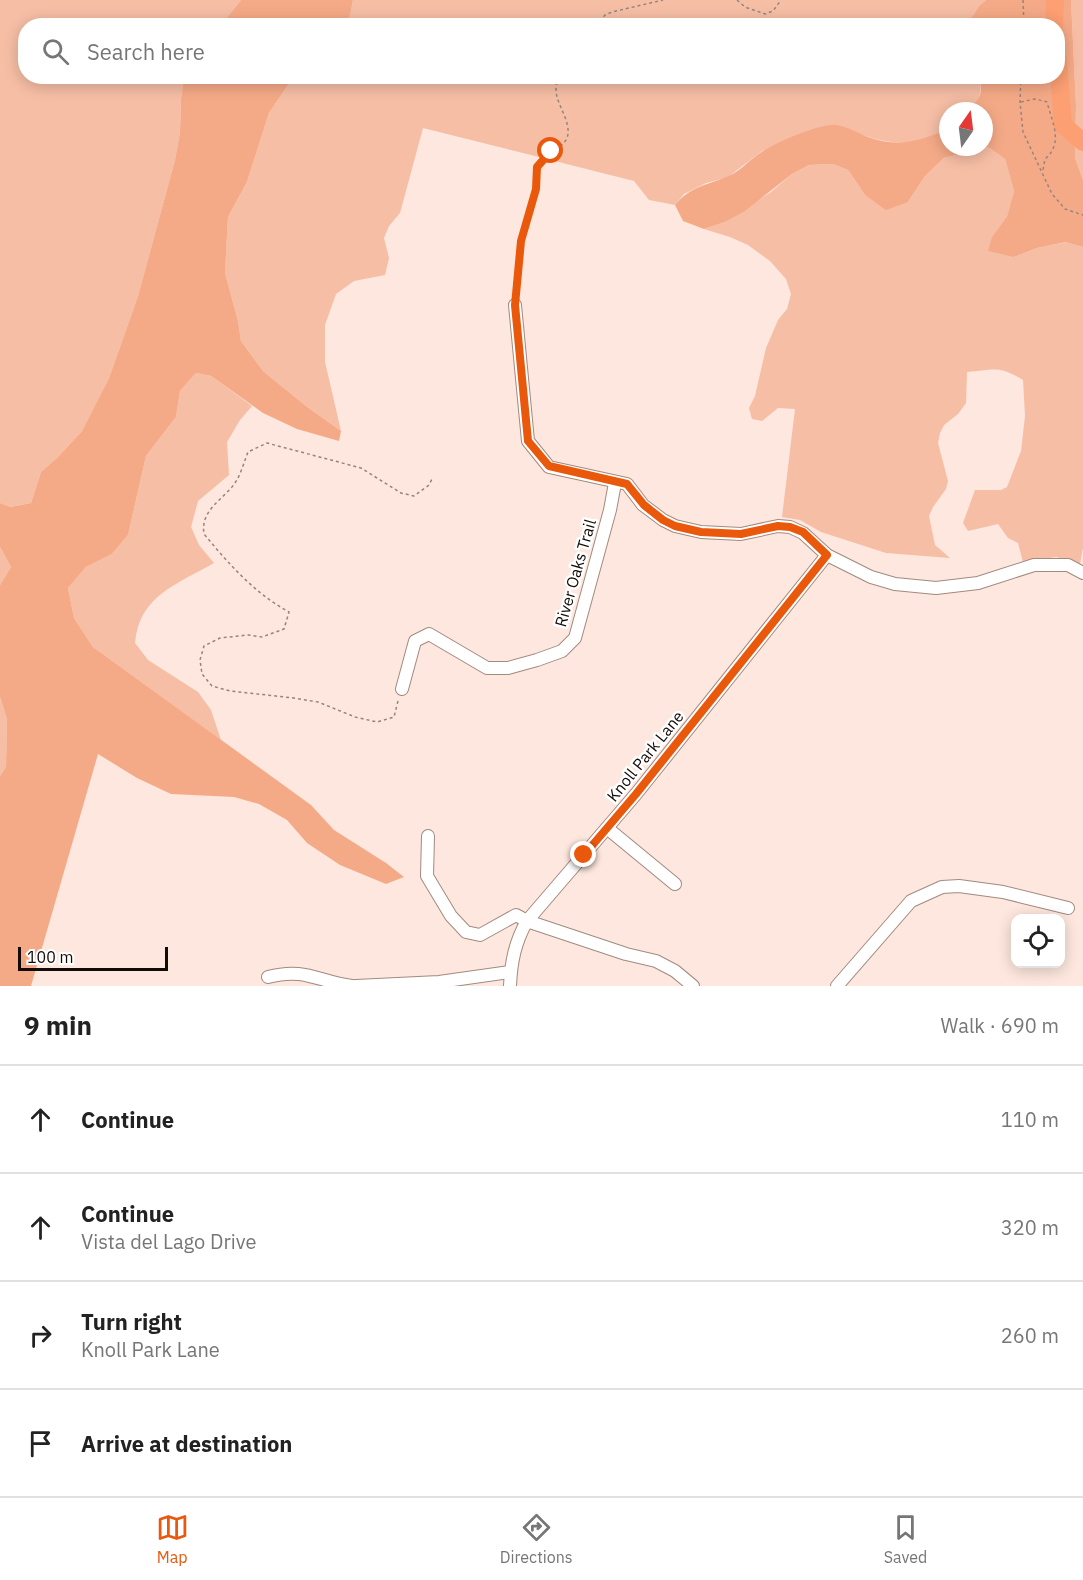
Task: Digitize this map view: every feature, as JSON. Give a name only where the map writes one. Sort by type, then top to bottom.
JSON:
[{"type":"street","points":[[515,305],[528,441],[549,466],[627,484],[644,505],[675,526],[701,532],[741,534],[778,526],[790,527],[803,532],[827,555],[871,577],[895,584],[936,588],[978,583],[1034,565],[1068,565],[1083,573]]},
{"type":"street","name":"River Oaks Trail","points":[[402,689],[415,640],[429,634],[487,668],[508,668],[537,660],[562,651],[576,638],[615,483]]},
{"type":"street","name":"Knoll Park Lane","points":[[510,986],[510,972],[517,938],[527,921],[636,794],[827,555]]},
{"type":"street","points":[[607,828],[675,884]]},
{"type":"street","points":[[428,836],[427,876],[451,916],[465,932],[480,935],[516,915],[527,921],[626,954],[656,961],[675,971],[693,986]]},
{"type":"street","points":[[837,986],[911,901],[942,887],[959,886],[1003,892],[1068,908]]},
{"type":"street","points":[[268,976],[285,972],[295,973],[354,986],[439,982],[510,972]]},
{"type":"path","points":[[603,18],[612,12],[663,0]]},
{"type":"path","points":[[736,0],[745,7],[765,14],[773,11],[781,0]]},
{"type":"path","points":[[1023,0],[1023,18]]},
{"type":"path","points":[[515,305],[521,241],[536,189],[537,167],[551,151],[564,143],[568,135],[567,125],[558,103],[556,84]]},
{"type":"path","points":[[1021,84],[1023,132],[1052,194],[1065,208],[1083,215]]},
{"type":"path","points":[[1020,102],[1035,99],[1047,102],[1056,128],[1055,143],[1052,153],[1045,159],[1043,172]]},
{"type":"path","points":[[402,689],[394,717],[377,722],[355,717],[318,702],[230,691],[212,686],[202,674],[200,660],[204,646],[220,638],[248,635],[262,637],[284,629],[289,612],[271,603],[247,582],[204,534],[202,525],[211,507],[235,483],[248,452],[267,443],[361,468],[401,493],[414,496],[429,485],[432,479]]},
{"type":"shaded area","points":[[0,0],[241,0],[227,18],[18,18],[18,84],[183,84],[180,132],[175,160],[138,296],[109,378],[82,431],[41,472],[31,503],[9,507],[0,503]]},
{"type":"shaded area","points":[[241,0],[353,0],[349,18],[227,18]]},
{"type":"shaded area","points":[[353,0],[986,0],[972,18],[349,18]]},
{"type":"shaded area","points":[[986,0],[1071,0],[1076,105],[1075,158],[1083,180],[1083,247],[1066,242],[1037,248],[1014,257],[988,251],[992,237],[1007,216],[1014,191],[1005,159],[993,151],[993,102],[976,102],[980,96],[980,84],[1065,84],[1065,18],[971,18]]},
{"type":"shaded area","points":[[1071,0],[1083,0],[1083,180],[1075,158],[1076,105]]},
{"type":"shaded area","points":[[183,84],[289,84],[269,113],[247,182],[228,217],[225,273],[241,341],[263,371],[341,431],[339,441],[297,429],[263,413],[211,376],[196,373],[180,391],[176,417],[146,456],[128,535],[112,554],[86,567],[68,588],[74,618],[93,647],[311,805],[334,830],[404,877],[386,884],[340,865],[307,843],[287,820],[259,804],[234,797],[171,794],[137,778],[98,754],[31,986],[0,986],[0,776],[6,767],[7,719],[0,697],[0,585],[11,567],[0,547],[0,503],[10,507],[31,503],[41,472],[82,431],[109,378],[138,296],[175,160],[180,132]]},
{"type":"shaded area","points":[[289,84],[980,84],[980,86],[980,95],[976,102],[939,102],[939,133],[929,137],[918,141],[886,141],[836,125],[762,151],[728,177],[706,183],[684,194],[675,205],[649,200],[634,181],[423,128],[400,213],[389,226],[384,238],[389,258],[385,275],[354,281],[336,294],[325,325],[325,362],[341,431],[263,371],[241,341],[225,273],[228,217],[247,182],[269,113]]},
{"type":"shaded area","points":[[837,125],[868,137],[890,142],[909,142],[939,133],[939,156],[952,156],[944,158],[925,176],[908,202],[886,210],[865,195],[848,170],[833,164],[809,165],[792,174],[745,211],[725,222],[704,229],[683,221],[675,205],[699,187],[731,175],[776,144],[820,127]]},
{"type":"shaded area","points":[[993,151],[1005,159],[1014,191],[1007,216],[992,237],[1014,257],[1037,248],[1067,242],[1083,247],[1083,548],[1080,564],[1056,557],[1023,562],[1018,543],[1008,538],[998,524],[968,531],[963,523],[975,490],[1001,490],[1007,487],[1021,451],[1025,416],[1023,380],[1001,370],[967,372],[966,403],[958,414],[944,425],[940,433],[938,443],[948,481],[946,489],[929,516],[935,545],[950,558],[886,553],[821,532],[800,520],[782,517],[795,409],[778,408],[762,421],[752,419],[749,408],[755,396],[766,348],[778,320],[787,309],[791,294],[786,279],[770,261],[748,245],[704,229],[725,222],[771,192],[792,174],[809,165],[833,164],[848,170],[865,195],[908,202],[925,176],[944,158],[993,156]]},
{"type":"shaded area","points":[[196,373],[211,376],[252,406],[240,420],[227,442],[229,475],[198,501],[191,527],[199,545],[214,563],[174,585],[152,602],[138,627],[135,643],[148,660],[198,692],[211,710],[221,740],[93,647],[74,618],[68,588],[86,567],[112,554],[128,535],[146,456],[176,417],[180,391]]},
{"type":"shaded area","points":[[0,547],[11,567],[0,585]]},
{"type":"shaded area","points":[[0,697],[7,719],[6,767],[0,776]]},
{"type":"waterway","points":[[1054,18],[1055,0]]},
{"type":"waterway","points":[[1060,84],[1063,125],[1083,142]]},
{"type":"route","points":[[551,151],[537,167],[536,189],[521,241],[515,305],[528,441],[549,466],[627,484],[644,505],[675,526],[701,532],[741,534],[778,526],[790,527],[803,532],[827,555],[636,794],[584,855]]}]
